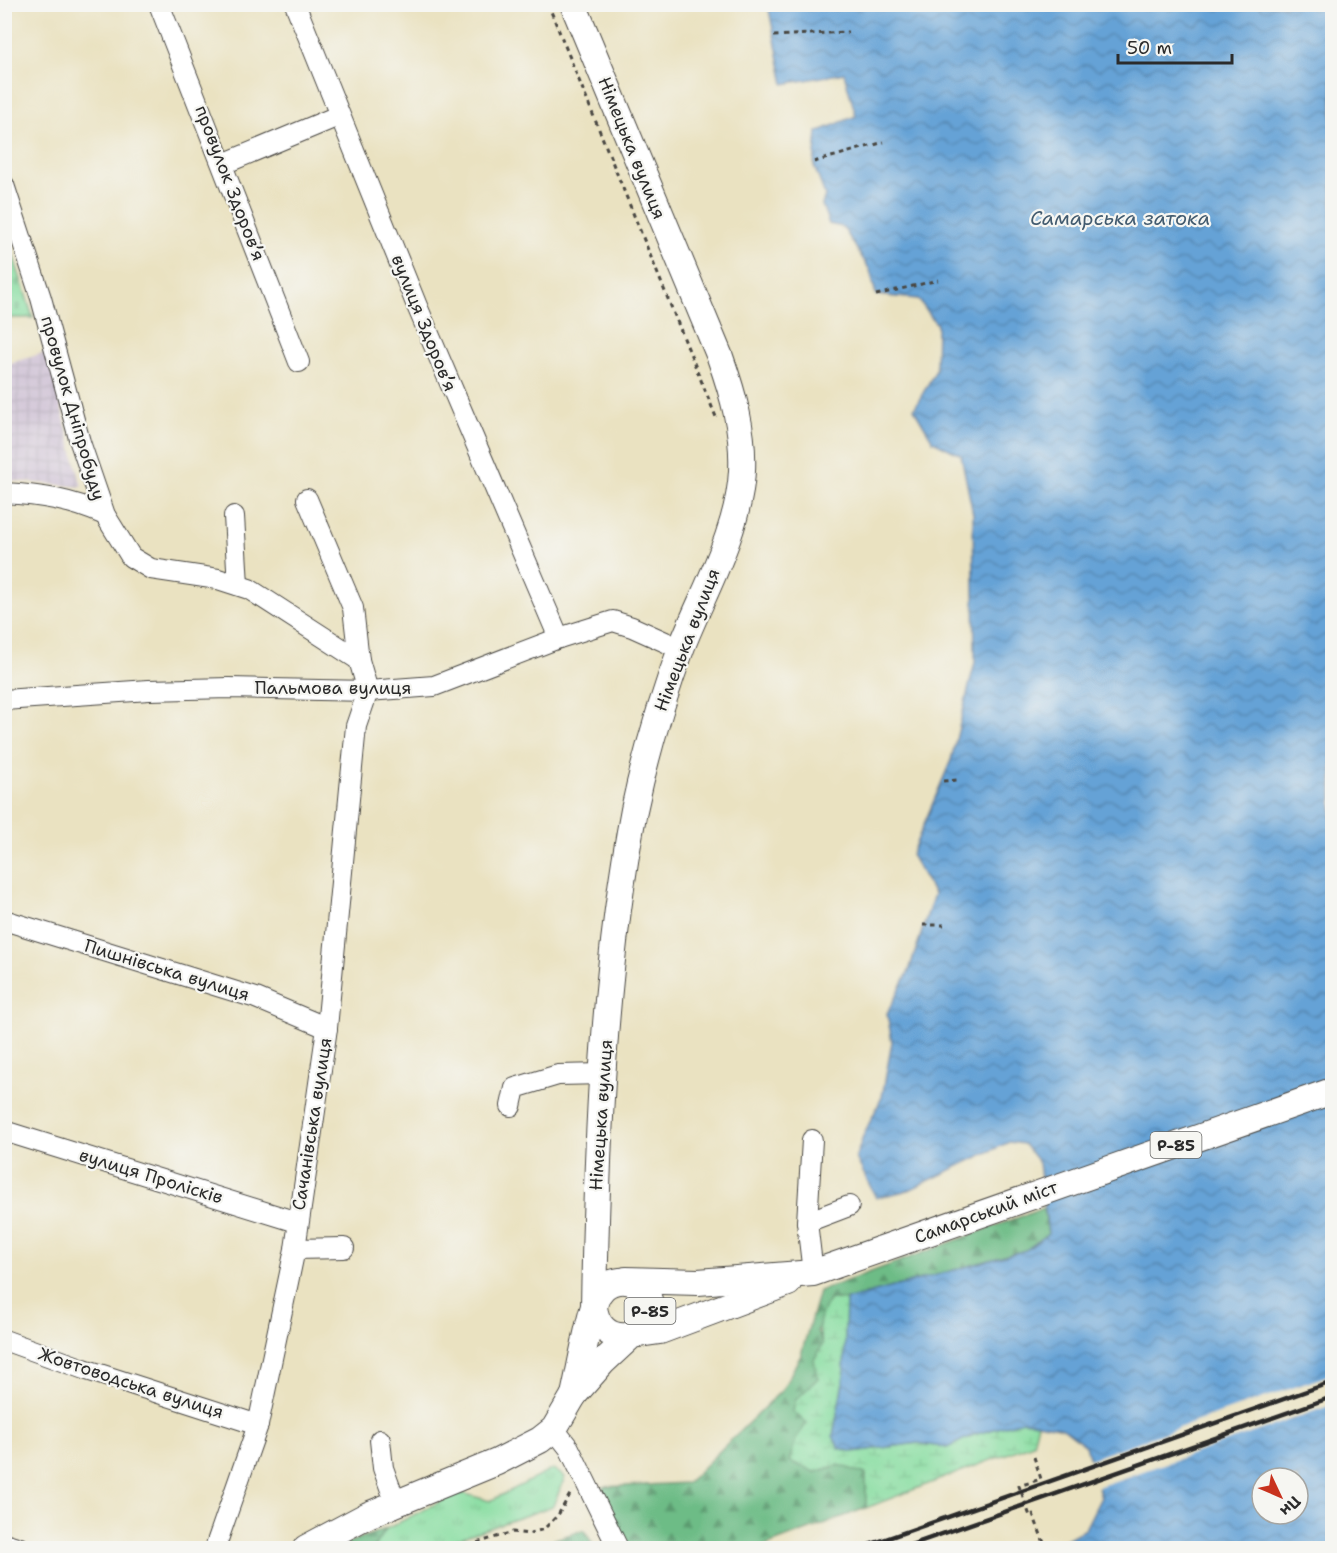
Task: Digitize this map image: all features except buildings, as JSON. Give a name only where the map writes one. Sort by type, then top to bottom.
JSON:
[{"type":"main road","name":"Німецька вулиця","points":[[573,4],[720,357],[735,398],[742,436],[742,472],[737,505],[722,550],[681,649],[653,726],[634,811],[616,932],[604,1074],[596,1177],[594,1306]]},
{"type":"main road","name":"Самарський міст","points":[[630,1282],[707,1281],[813,1273],[1332,1091]]},
{"type":"main road","points":[[594,1255],[610,1272],[630,1282]]},
{"type":"main road","points":[[632,1335],[660,1331],[693,1320],[813,1273]]},
{"type":"main road","name":"Р-85","points":[[307,1548],[326,1535],[523,1450],[554,1428],[574,1395],[603,1362],[646,1324],[651,1307],[644,1291],[630,1282],[622,1281],[606,1286],[600,1291],[594,1306],[595,1316],[605,1331],[614,1336],[632,1335]]},
{"type":"main road","points":[[574,1395],[594,1306]]},
{"type":"street","name":"провулок Здоровʼя","points":[[159,4],[299,362]]},
{"type":"street","name":"вулиця Здоровʼя","points":[[295,4],[338,116],[493,487],[559,638]]},
{"type":"street","points":[[223,164],[338,116]]},
{"type":"street","name":"провулок Дніпробуду","points":[[4,185],[41,298],[80,442],[105,515],[131,557],[151,569],[238,585],[359,660]]},
{"type":"street","points":[[4,493],[42,495],[78,503],[105,515]]},
{"type":"street","name":"Пальмова вулиця","points":[[307,499],[353,608],[359,660]]},
{"type":"street","points":[[234,516],[238,585]]},
{"type":"street","name":"Пальмова вулиця","points":[[4,700],[229,688],[368,691],[434,686],[559,638],[613,621],[681,649]]},
{"type":"street","points":[[359,660],[368,691]]},
{"type":"street","name":"Сачанівська вулиця","points":[[215,1548],[258,1425],[295,1249],[297,1222],[327,1028],[356,726],[368,691]]},
{"type":"street","name":"Пишнівська вулиця","points":[[4,920],[256,998],[327,1028]]},
{"type":"street","points":[[511,1106],[515,1089],[558,1075],[604,1074]]},
{"type":"street","name":"вулиця Пролісків","points":[[4,1131],[297,1222]]},
{"type":"street","points":[[812,1140],[807,1222],[813,1273]]},
{"type":"street","points":[[807,1222],[849,1206]]},
{"type":"street","points":[[295,1249],[344,1248]]},
{"type":"street","name":"Жовтоводська вулиця","points":[[4,1340],[84,1369],[258,1425]]},
{"type":"street","points":[[554,1428],[582,1474],[618,1548]]},
{"type":"street","points":[[380,1440],[383,1468],[396,1504]]},
{"type":"street","points":[[4,1543],[20,1548]]},
{"type":"path","points":[[548,4],[719,426]]},
{"type":"path","points":[[774,36],[848,32]]},
{"type":"path","points":[[814,162],[884,142]]},
{"type":"path","points":[[876,296],[938,280]]},
{"type":"path","points":[[943,782],[958,780]]},
{"type":"path","points":[[923,925],[944,925]]},
{"type":"path","points":[[1034,1457],[1041,1479],[1019,1486],[1030,1516],[1033,1514],[1044,1543]]},
{"type":"path","points":[[460,1548],[513,1532],[528,1534],[544,1529],[558,1515],[582,1474]]},
{"type":"shaded area","points":[[47,352],[82,487],[5,480],[5,401],[11,398],[4,365]]},
{"type":"green space","points":[[5,229],[33,318],[5,318]]},
{"type":"green space","points":[[1044,1208],[1048,1234],[1026,1250],[846,1300],[830,1299],[817,1331],[823,1344],[814,1360],[819,1378],[795,1401],[807,1423],[797,1437],[815,1472],[839,1465],[866,1474],[866,1508],[760,1548],[604,1548],[603,1487],[687,1483],[782,1390],[801,1355],[819,1291]]},
{"type":"green space","points":[[830,1299],[846,1300],[844,1377],[833,1436],[853,1452],[918,1443],[947,1448],[973,1435],[1023,1421],[1038,1423],[1033,1444],[866,1508],[866,1474],[839,1465],[815,1472],[789,1461],[797,1437],[807,1423],[793,1412],[795,1401],[818,1378],[814,1360],[823,1344],[820,1321],[823,1310]]},
{"type":"green space","points":[[553,1469],[565,1477],[553,1506],[431,1548],[374,1548],[386,1529],[459,1492],[490,1501]]},
{"type":"green space","points":[[386,1529],[374,1548],[333,1548]]},
{"type":"green space","points":[[584,1530],[592,1543],[589,1548],[547,1548],[549,1541]]},
{"type":"water","name":"Самарська затока","points":[[768,5],[1332,5],[1332,1548],[1050,1548],[1085,1529],[1101,1497],[1086,1446],[1063,1428],[1023,1421],[973,1435],[947,1448],[918,1443],[853,1452],[839,1448],[833,1436],[844,1377],[846,1300],[1026,1250],[1048,1234],[1039,1163],[1024,1144],[1009,1142],[909,1190],[876,1198],[856,1158],[863,1136],[882,1097],[892,1042],[887,1013],[909,971],[934,894],[911,855],[951,760],[975,662],[973,514],[961,455],[933,441],[914,409],[936,370],[937,325],[918,299],[876,295],[870,270],[843,227],[829,224],[822,205],[825,195],[814,166],[817,132],[856,116],[844,73],[784,84]]},
{"type":"pier","points":[[1332,1374],[1332,1405],[1095,1488],[1087,1460]]},
{"type":"railway","points":[[860,1548],[1332,1382]]},
{"type":"railway","points":[[902,1548],[1332,1397]]}]
